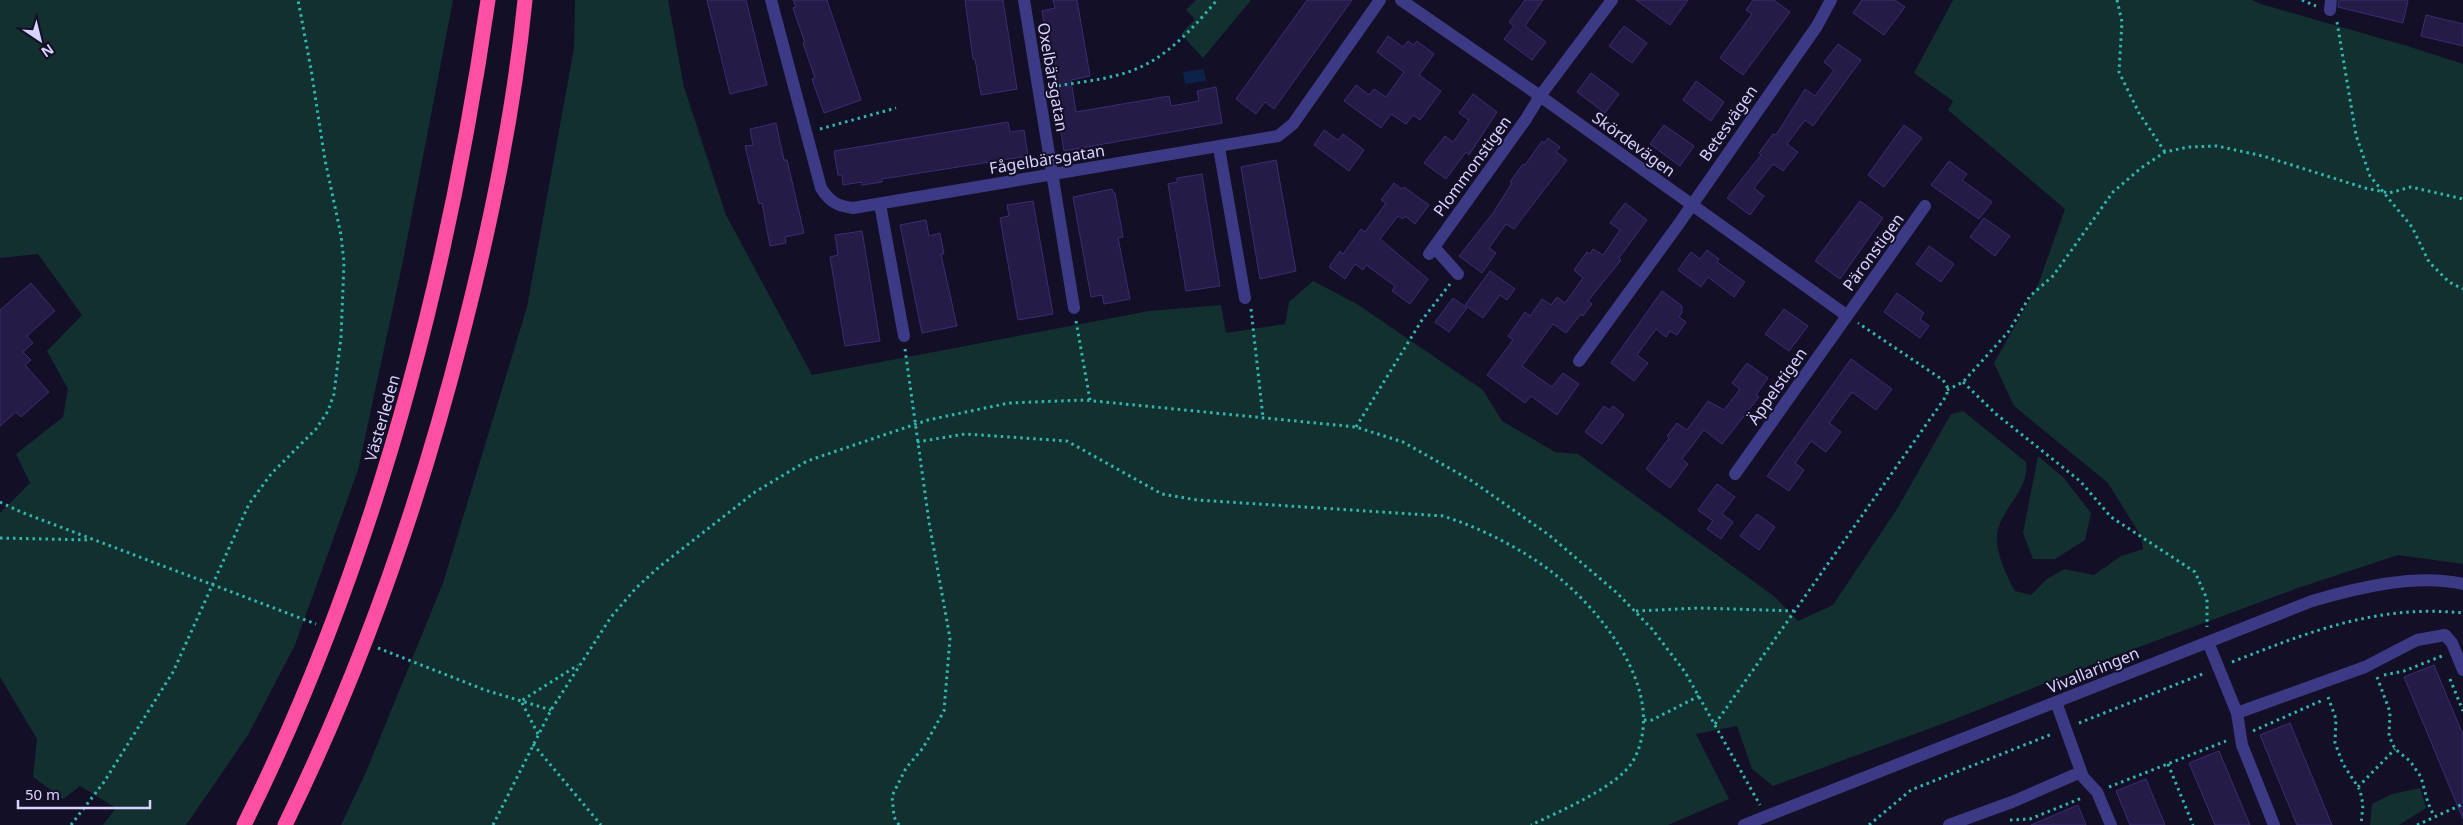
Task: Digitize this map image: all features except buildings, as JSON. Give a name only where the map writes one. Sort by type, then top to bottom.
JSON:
[{"type":"highway","name":"Västerleden","points":[[244,825],[328,636],[389,458],[439,274],[473,104],[488,0]]},
{"type":"highway","points":[[285,825],[332,724],[363,649],[434,444],[490,224],[510,112],[526,0]]},
{"type":"street","name":"Fågelbärsgatan","points":[[771,0],[821,188],[828,199],[839,206],[853,208],[1219,148],[1284,133],[1293,124],[1380,0]]},
{"type":"street","name":"Oxelbärsgatan","points":[[1024,0],[1054,175],[1074,308]]},
{"type":"street","name":"Skördevägen","points":[[1401,0],[1540,96],[1846,315]]},
{"type":"street","name":"Plommonstigen","points":[[1458,274],[1432,251],[1526,119],[1540,96],[1612,0]]},
{"type":"street","name":"Betesvägen","points":[[1579,361],[1817,26],[1831,0]]},
{"type":"street","points":[[1219,148],[1245,298]]},
{"type":"street","points":[[880,204],[904,336]]},
{"type":"street","name":"Päronstigen","points":[[1846,315],[1864,294],[1925,206]]},
{"type":"street","name":"Äppelstigen","points":[[1734,474],[1846,315]]},
{"type":"street","name":"Vivallaringen","points":[[1744,825],[2312,601],[2368,586],[2422,582],[2463,584]]},
{"type":"street","points":[[2237,713],[2365,667],[2417,640],[2444,635],[2452,643],[2463,670]]},
{"type":"street","points":[[2208,642],[2237,713],[2242,744],[2274,825]]},
{"type":"street","points":[[2056,702],[2083,777],[2098,792],[2110,825]]},
{"type":"street","points":[[1948,825],[2012,802],[2081,772]]},
{"type":"path","points":[[71,825],[104,782],[172,672],[249,504],[271,474],[316,429],[328,411],[336,378],[344,288],[341,235],[324,160],[311,69],[298,0]]},
{"type":"path","points":[[1039,90],[1132,70],[1155,59],[1176,43],[1217,0]]},
{"type":"path","points":[[2117,0],[2122,22],[2119,72],[2139,113],[2165,152]]},
{"type":"path","points":[[2331,5],[2339,25],[2356,134],[2370,176],[2412,227],[2429,262],[2449,282],[2463,289]]},
{"type":"path","points":[[807,133],[896,108]]},
{"type":"path","points":[[1947,390],[1963,382],[2010,331],[2030,296],[2053,276],[2113,192],[2141,168],[2165,152],[2188,147],[2217,146],[2263,156],[2365,188],[2389,193],[2411,187],[2463,199]]},
{"type":"path","points":[[1356,427],[1422,320],[1458,274]]},
{"type":"path","points":[[1245,298],[1251,305],[1256,333],[1263,417]]},
{"type":"path","points":[[1074,308],[1090,400]]},
{"type":"path","points":[[1714,724],[1947,396],[1943,380],[1846,315]]},
{"type":"path","points":[[899,825],[894,816],[892,796],[906,768],[923,748],[944,711],[950,638],[914,424],[904,336]]},
{"type":"path","points":[[1963,382],[1996,414],[2080,481],[2111,517],[2195,572],[2207,600],[2208,642]]},
{"type":"path","points":[[493,825],[551,710],[578,665],[611,617],[636,588],[689,542],[754,492],[807,461],[914,424],[1009,403],[1090,400],[1356,427],[1382,434],[1421,451],[1487,491],[1549,535],[1635,611],[1675,658],[1699,696],[1762,808]]},
{"type":"path","points":[[917,442],[965,434],[1067,441],[1162,494],[1197,500],[1443,516],[1479,528],[1540,563],[1583,600],[1610,633],[1634,672],[1640,689],[1644,720],[1639,746],[1632,763],[1606,787],[1531,825]]},
{"type":"path","points":[[0,502],[21,512],[276,609]]},
{"type":"path","points":[[0,538],[94,540]]},
{"type":"path","points":[[1635,611],[1699,608],[1796,611]]},
{"type":"path","points":[[1870,825],[1911,790],[2307,633],[2382,614],[2431,610],[2463,613]]},
{"type":"path","points":[[2441,656],[2445,666]]},
{"type":"path","points":[[521,701],[578,665]]},
{"type":"path","points":[[425,667],[484,690],[551,710]]},
{"type":"path","points":[[2448,675],[2463,711]]},
{"type":"path","points":[[2376,677],[2390,712],[2389,736],[2395,749],[2410,761],[2421,777],[2428,803],[2434,816]]},
{"type":"path","points":[[1644,720],[1652,720],[1699,696]]},
{"type":"path","points":[[2328,697],[2336,719],[2336,743],[2343,764],[2358,787],[2363,805],[2361,825]]},
{"type":"path","points":[[521,701],[538,734]]},
{"type":"path","points":[[533,744],[601,825]]},
{"type":"path","points":[[2358,787],[2395,749]]},
{"type":"path","points":[[2168,764],[2193,825]]},
{"type":"path","points":[[2416,825],[2463,804]]},
{"type":"path","points":[[2026,819],[2026,825]]},
{"type":"green space","points":[[0,0],[453,0],[403,261],[358,470],[295,645],[248,735],[186,825],[103,825],[116,808],[80,786],[63,799],[33,777],[37,739],[0,677],[0,513],[30,483],[16,454],[63,417],[68,389],[47,351],[82,315],[38,254],[0,258]]},
{"type":"green space","points":[[575,0],[668,0],[684,87],[726,215],[812,375],[1149,311],[1221,305],[1226,333],[1285,324],[1289,302],[1313,281],[1357,304],[1483,390],[1502,421],[1555,452],[1578,454],[1775,597],[1798,621],[1833,605],[1897,509],[1951,414],[1963,411],[2026,462],[2026,471],[2021,488],[2001,520],[1997,536],[2001,561],[2015,591],[2031,595],[2047,579],[2064,569],[2094,575],[2121,556],[2143,549],[2141,536],[2108,483],[2014,406],[1994,363],[2038,285],[2065,209],[1948,110],[1953,101],[1914,73],[1953,0],[2252,0],[2404,45],[2463,64],[2463,564],[2398,555],[2298,588],[2096,663],[1950,721],[1773,786],[1752,769],[1737,726],[1696,734],[1729,799],[1668,825],[341,825],[366,772],[443,583],[527,307],[574,48]]},
{"type":"green space","points":[[1196,0],[1251,0],[1203,58],[1181,34],[1195,19],[1186,10]]},
{"type":"green space","points":[[2038,456],[2064,478],[2091,513],[2085,540],[2055,559],[2033,559],[2023,533]]},
{"type":"green space","points":[[2420,788],[2426,808],[2399,825],[2370,825],[2372,804],[2392,794]]},
{"type":"water","points":[[1204,69],[1206,81],[1185,84],[1183,72]]}]
